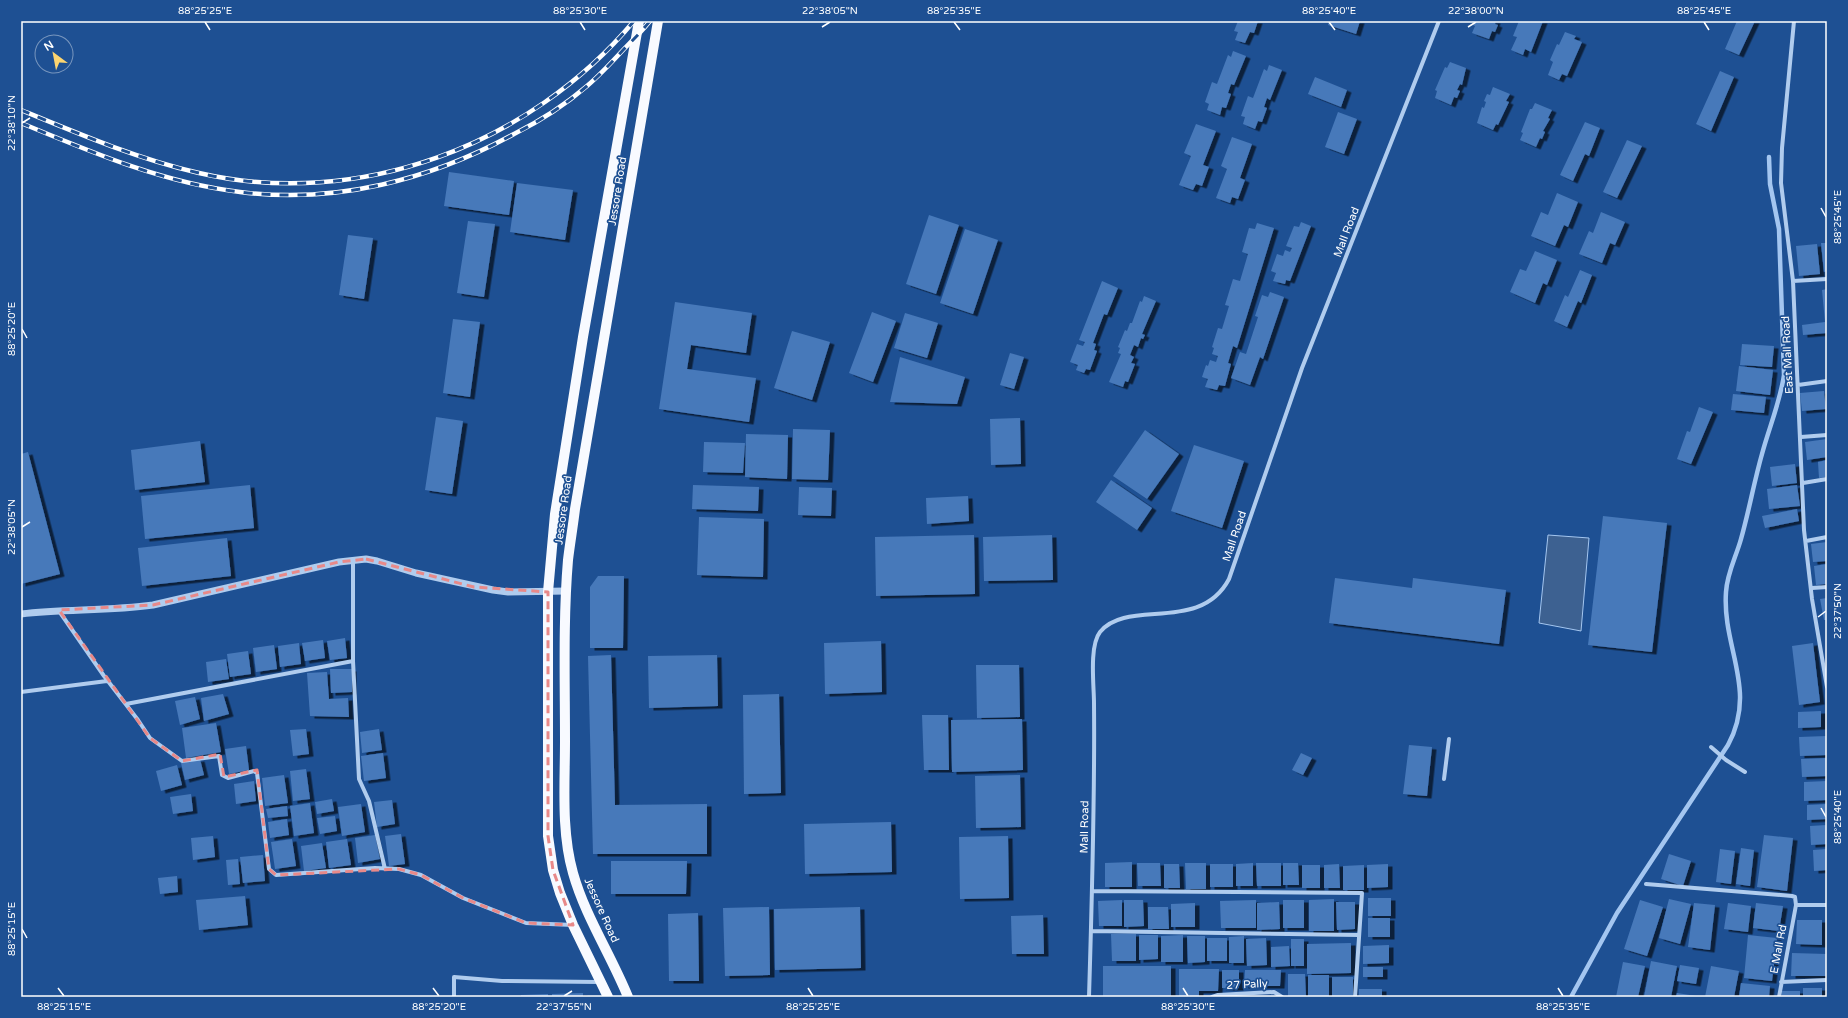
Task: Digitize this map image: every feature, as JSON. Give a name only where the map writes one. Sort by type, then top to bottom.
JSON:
[{"type":"main road","name":"Jessore Road","points":[[608,997],[573,925],[553,870],[548,836],[548,592],[555,514],[583,337],[639,21]]},
{"type":"main road","name":"Jessore Road","points":[[628,997],[580,894],[573,873],[568,849],[565,823],[566,591],[568,560],[576,502],[658,21]]},
{"type":"street","name":"Mall Road","points":[[1089,997],[1092,891],[1094,658],[1097,638],[1106,626],[1127,618],[1180,612],[1195,608],[1218,594],[1224,588],[1302,368],[1439,21]]},
{"type":"street","name":"East Mall Road","points":[[1794,21],[1781,166],[1781,183],[1793,281],[1804,530],[1812,588],[1812,599],[1827,687]]},
{"type":"street","points":[[1793,281],[1827,279]]},
{"type":"street","points":[[1798,384],[1827,381]]},
{"type":"street","points":[[1801,436],[1827,435]]},
{"type":"street","points":[[1803,483],[1827,479]]},
{"type":"street","points":[[1806,541],[1827,537]]},
{"type":"street","points":[[354,560],[353,661],[359,779],[369,800],[385,869]]},
{"type":"street","points":[[21,614],[59,610],[130,608],[153,605],[354,560],[377,561],[424,574],[493,590],[548,592],[566,591]]},
{"type":"street","points":[[1812,588],[1827,587]]},
{"type":"street","points":[[59,610],[107,681],[126,704],[150,738],[182,761],[216,755],[220,758],[222,775],[224,777],[228,778],[254,771],[258,773],[269,869],[271,872],[276,875],[399,869],[421,875],[463,898],[526,923],[573,925]]},
{"type":"street","points":[[126,704],[353,661]]},
{"type":"street","points":[[21,692],[107,681]]},
{"type":"street","points":[[1444,779],[1449,740]]},
{"type":"street","points":[[1711,747],[1726,760],[1745,772]]},
{"type":"street","points":[[1646,884],[1792,896],[1796,900],[1796,905],[1827,904]]},
{"type":"street","points":[[1092,891],[1362,894],[1355,997]]},
{"type":"street","name":"E Mall Rd","points":[[1779,997],[1796,905]]},
{"type":"street","points":[[1091,931],[1359,935]]},
{"type":"street","points":[[454,997],[454,977],[502,981],[602,982]]},
{"type":"street","points":[[1781,982],[1827,980]]},
{"type":"street","name":"27 Pally","points":[[1212,997],[1218,995],[1269,992],[1278,993],[1282,997]]},
{"type":"highlighted area","points":[[366,559],[474,587],[548,592],[548,836],[553,870],[573,925],[526,923],[463,898],[421,875],[399,869],[276,875],[269,869],[257,770],[224,777],[220,754],[182,761],[150,738],[59,610],[153,605],[339,562]]},
{"type":"water","points":[[1548,535],[1589,538],[1581,631],[1539,623]]},
{"type":"building","points":[[1238,21],[1258,21],[1254,33],[1250,32],[1245,43],[1235,40],[1238,32],[1234,31]]},
{"type":"building","points":[[1329,21],[1360,21],[1356,34],[1328,25]]},
{"type":"building","points":[[1474,21],[1496,21],[1495,24],[1498,25],[1495,32],[1492,31],[1489,39],[1472,33],[1475,26],[1473,25]]},
{"type":"building","points":[[1519,21],[1543,21],[1531,52],[1525,49],[1523,55],[1511,50],[1517,37],[1513,36]]},
{"type":"building","points":[[1737,21],[1755,21],[1739,55],[1725,49]]},
{"type":"building","points":[[1565,32],[1576,36],[1574,39],[1582,42],[1567,76],[1562,74],[1559,80],[1548,75],[1553,62],[1550,60],[1557,44],[1559,45]]},
{"type":"building","points":[[1233,51],[1246,56],[1234,85],[1231,84],[1228,93],[1231,94],[1226,108],[1222,107],[1220,115],[1207,110],[1209,104],[1205,102],[1212,82],[1217,84],[1228,55],[1231,57]]},
{"type":"building","points":[[1450,62],[1466,68],[1462,85],[1460,84],[1457,90],[1460,91],[1457,98],[1454,97],[1451,105],[1435,98],[1437,91],[1435,90],[1445,67],[1447,68]]},
{"type":"building","points":[[1269,65],[1282,70],[1270,100],[1267,98],[1264,107],[1267,108],[1262,122],[1258,121],[1255,129],[1243,124],[1245,117],[1241,116],[1248,96],[1253,98],[1264,69],[1267,71]]},
{"type":"building","points":[[1720,71],[1734,77],[1711,131],[1696,124]]},
{"type":"building","points":[[1315,77],[1347,90],[1341,107],[1308,94]]},
{"type":"building","points":[[1493,87],[1510,94],[1506,101],[1509,102],[1498,125],[1496,124],[1493,130],[1477,123],[1482,107],[1484,108],[1486,102],[1484,101],[1487,94],[1490,95]]},
{"type":"building","points":[[1535,103],[1552,110],[1548,118],[1550,119],[1543,131],[1545,132],[1542,139],[1540,138],[1536,147],[1520,140],[1523,133],[1521,132],[1530,109],[1532,109]]},
{"type":"building","points":[[1338,112],[1357,119],[1344,154],[1325,147]]},
{"type":"building","points":[[1585,122],[1600,128],[1589,156],[1585,154],[1573,181],[1560,175]]},
{"type":"building","points":[[1196,124],[1216,131],[1203,165],[1209,167],[1202,186],[1196,184],[1193,190],[1179,185],[1191,156],[1184,153]]},
{"type":"building","points":[[1232,137],[1252,144],[1240,178],[1245,180],[1238,199],[1232,197],[1230,203],[1216,198],[1227,169],[1221,166]]},
{"type":"building","points":[[1627,140],[1642,146],[1617,198],[1603,192]]},
{"type":"building","points":[[449,172],[514,181],[509,215],[444,206]]},
{"type":"building","points":[[517,183],[573,190],[565,240],[510,232]]},
{"type":"building","points":[[1557,193],[1578,202],[1568,227],[1564,225],[1555,246],[1531,236],[1541,212],[1548,215]]},
{"type":"building","points":[[1601,212],[1625,222],[1615,245],[1610,243],[1602,263],[1579,254],[1589,231],[1593,233]]},
{"type":"building","points":[[929,215],[959,225],[936,294],[906,284]]},
{"type":"building","points":[[468,221],[495,224],[484,297],[457,293]]},
{"type":"building","points":[[1301,222],[1311,226],[1290,281],[1286,280],[1285,284],[1273,281],[1276,273],[1271,271],[1277,254],[1283,256],[1285,250],[1290,252],[1292,248],[1286,246],[1294,226],[1299,227]]},
{"type":"building","points":[[1257,223],[1274,228],[1237,348],[1233,346],[1228,363],[1231,364],[1225,386],[1219,385],[1217,390],[1205,387],[1208,379],[1202,377],[1206,365],[1208,366],[1210,360],[1216,362],[1218,356],[1212,354],[1214,348],[1212,347],[1218,328],[1222,329],[1229,306],[1225,305],[1233,279],[1240,281],[1248,254],[1242,252],[1249,228],[1255,229]]},
{"type":"building","points":[[965,229],[998,240],[973,314],[940,303]]},
{"type":"building","points":[[348,235],[373,238],[364,299],[339,295]]},
{"type":"building","points":[[1821,243],[1827,243],[1827,271],[1824,272]]},
{"type":"building","points":[[1817,244],[1820,274],[1799,276],[1796,246]]},
{"type":"building","points":[[1535,251],[1557,260],[1547,285],[1543,283],[1535,303],[1510,292],[1520,269],[1526,271]]},
{"type":"building","points":[[1580,270],[1592,275],[1581,303],[1578,301],[1567,327],[1554,321],[1565,295],[1568,297]]},
{"type":"building","points":[[1102,281],[1118,288],[1107,315],[1104,314],[1093,343],[1096,344],[1094,350],[1097,351],[1090,370],[1086,369],[1084,373],[1076,370],[1078,365],[1070,362],[1077,344],[1083,346],[1085,342],[1079,340]]},
{"type":"building","points":[[1827,289],[1827,333],[1803,335],[1802,325],[1825,322],[1822,290]]},
{"type":"building","points":[[1270,292],[1284,297],[1263,359],[1260,357],[1250,385],[1231,378],[1240,352],[1246,354],[1258,317],[1255,316],[1262,295],[1268,297]]},
{"type":"building","points":[[1144,296],[1156,301],[1142,334],[1145,335],[1143,339],[1141,338],[1138,347],[1134,345],[1130,355],[1134,357],[1131,363],[1135,364],[1128,382],[1125,381],[1123,387],[1109,382],[1121,354],[1118,353],[1120,348],[1118,347],[1125,330],[1127,331],[1130,323],[1132,323],[1140,301],[1142,302]]},
{"type":"building","points":[[675,302],[752,313],[746,353],[691,345],[687,369],[756,378],[749,422],[659,409]]},
{"type":"building","points":[[872,312],[896,321],[873,382],[849,373]]},
{"type":"building","points":[[905,313],[938,323],[927,358],[894,348]]},
{"type":"building","points":[[453,319],[480,322],[470,397],[443,393]]},
{"type":"building","points":[[792,331],[830,342],[812,400],[774,388]]},
{"type":"building","points":[[1742,344],[1774,346],[1772,367],[1740,365]]},
{"type":"building","points":[[1010,353],[1024,357],[1014,389],[1000,385]]},
{"type":"building","points":[[900,357],[965,377],[957,404],[890,402]]},
{"type":"building","points":[[1739,366],[1773,370],[1770,395],[1736,391]]},
{"type":"building","points":[[1824,391],[1826,409],[1802,411],[1800,393]]},
{"type":"building","points":[[1733,394],[1766,397],[1764,413],[1731,410]]},
{"type":"building","points":[[1699,407],[1713,412],[1691,464],[1677,459],[1687,431],[1690,432]]},
{"type":"building","points":[[436,417],[463,421],[452,494],[425,490]]},
{"type":"building","points":[[1020,418],[1021,464],[991,465],[990,419]]},
{"type":"building","points":[[793,429],[830,430],[828,480],[792,479]]},
{"type":"building","points":[[1145,430],[1179,454],[1147,499],[1113,476]]},
{"type":"building","points":[[746,434],[788,435],[787,479],[745,477]]},
{"type":"building","points":[[1827,439],[1827,457],[1807,460],[1805,442]]},
{"type":"building","points":[[200,441],[205,482],[135,490],[131,450]]},
{"type":"building","points":[[704,442],[745,443],[743,473],[703,472]]},
{"type":"building","points":[[1194,445],[1244,461],[1222,528],[1171,511]]},
{"type":"building","points":[[28,452],[60,574],[21,584],[21,454]]},
{"type":"building","points":[[1827,460],[1827,477],[1819,478],[1818,462]]},
{"type":"building","points":[[1795,464],[1797,483],[1772,486],[1770,467]]},
{"type":"building","points":[[1111,480],[1152,508],[1137,530],[1096,502]]},
{"type":"building","points":[[250,485],[254,528],[145,539],[141,496]]},
{"type":"building","points":[[693,485],[759,487],[758,511],[692,509]]},
{"type":"building","points":[[1797,485],[1800,506],[1769,509],[1767,489]]},
{"type":"building","points":[[799,487],[832,488],[831,516],[798,515]]},
{"type":"building","points":[[968,496],[969,521],[927,524],[926,498]]},
{"type":"building","points":[[1797,509],[1799,521],[1765,528],[1762,516]]},
{"type":"building","points":[[1603,516],[1667,523],[1652,652],[1588,645]]},
{"type":"building","points":[[699,517],[764,519],[763,577],[697,575]]},
{"type":"building","points":[[974,535],[975,594],[876,596],[875,537]]},
{"type":"building","points":[[1052,535],[1053,580],[984,581],[983,537]]},
{"type":"building","points":[[227,538],[231,576],[142,586],[138,548]]},
{"type":"building","points":[[1827,542],[1827,561],[1813,562],[1811,544]]},
{"type":"building","points":[[1827,564],[1827,584],[1816,585],[1814,566]]},
{"type":"building","points":[[598,576],[624,576],[623,648],[590,648],[590,587]]},
{"type":"building","points":[[1335,578],[1412,588],[1413,578],[1506,590],[1499,644],[1329,623]]},
{"type":"building","points":[[1827,598],[1827,620],[1824,620],[1820,599]]},
{"type":"building","points":[[345,638],[347,658],[330,660],[327,641]]},
{"type":"building","points":[[323,640],[325,658],[305,661],[302,643]]},
{"type":"building","points":[[881,641],[882,692],[825,694],[824,643]]},
{"type":"building","points":[[299,643],[301,664],[280,667],[278,646]]},
{"type":"building","points":[[1813,643],[1820,702],[1799,705],[1792,646]]},
{"type":"building","points":[[274,645],[277,669],[256,672],[253,648]]},
{"type":"building","points":[[248,651],[251,674],[230,677],[227,654]]},
{"type":"building","points":[[611,655],[615,805],[707,804],[707,854],[593,854],[588,656]]},
{"type":"building","points":[[717,655],[718,706],[649,708],[648,656]]},
{"type":"building","points":[[226,659],[229,679],[208,682],[206,662]]},
{"type":"building","points":[[976,665],[1019,665],[1020,717],[977,718]]},
{"type":"building","points":[[330,669],[352,669],[352,692],[331,693]]},
{"type":"building","points":[[327,672],[329,699],[348,698],[349,717],[310,716],[307,673]]},
{"type":"building","points":[[223,694],[229,714],[204,721],[201,698]]},
{"type":"building","points":[[779,694],[781,793],[744,794],[743,695]]},
{"type":"building","points":[[195,697],[200,719],[180,725],[175,701]]},
{"type":"building","points":[[1821,711],[1821,727],[1798,728],[1798,712]]},
{"type":"building","points":[[922,715],[948,715],[949,770],[924,770]]},
{"type":"building","points":[[1022,719],[1023,770],[952,772],[951,720]]},
{"type":"building","points":[[216,723],[221,752],[186,758],[182,728]]},
{"type":"building","points":[[306,729],[309,754],[293,756],[290,730]]},
{"type":"building","points":[[379,729],[382,750],[362,753],[360,732]]},
{"type":"building","points":[[1827,736],[1827,755],[1800,756],[1799,737]]},
{"type":"building","points":[[1409,745],[1432,747],[1427,796],[1403,794]]},
{"type":"building","points":[[246,746],[249,770],[229,774],[225,749]]},
{"type":"building","points":[[383,753],[386,778],[364,781],[361,756]]},
{"type":"building","points":[[1301,753],[1312,758],[1303,775],[1292,770]]},
{"type":"building","points":[[1827,758],[1827,776],[1802,777],[1801,759]]},
{"type":"building","points":[[200,759],[204,775],[185,780],[181,763]]},
{"type":"building","points":[[177,765],[182,785],[161,791],[156,771]]},
{"type":"building","points":[[306,769],[310,799],[293,801],[290,771]]},
{"type":"building","points":[[284,775],[288,803],[265,806],[262,778]]},
{"type":"building","points":[[1020,775],[1021,827],[976,828],[975,776]]},
{"type":"building","points":[[254,781],[256,801],[236,804],[234,784]]},
{"type":"building","points":[[1827,781],[1827,800],[1804,801],[1804,782]]},
{"type":"building","points":[[191,794],[193,811],[173,814],[170,797]]},
{"type":"building","points":[[332,799],[334,811],[317,814],[315,802]]},
{"type":"building","points":[[392,800],[395,824],[377,827],[374,802]]},
{"type":"building","points":[[310,803],[314,833],[294,836],[290,806]]},
{"type":"building","points":[[361,804],[365,832],[342,836],[338,807]]},
{"type":"building","points":[[1827,804],[1827,819],[1807,820],[1807,805]]},
{"type":"building","points":[[287,806],[288,816],[268,818],[266,809]]},
{"type":"building","points":[[335,816],[337,831],[320,834],[317,818]]},
{"type":"building","points":[[287,819],[289,835],[270,838],[268,822]]},
{"type":"building","points":[[891,822],[892,872],[805,874],[804,824]]},
{"type":"building","points":[[1827,825],[1827,844],[1811,845],[1810,826]]},
{"type":"building","points":[[401,834],[405,864],[389,866],[385,836]]},
{"type":"building","points":[[375,835],[380,859],[358,863],[355,838]]},
{"type":"building","points":[[1764,835],[1793,838],[1787,891],[1757,887]]},
{"type":"building","points":[[213,836],[215,857],[193,860],[191,838]]},
{"type":"building","points":[[1008,836],[1009,898],[960,899],[959,837]]},
{"type":"building","points":[[292,839],[296,866],[275,869],[271,842]]},
{"type":"building","points":[[347,839],[351,865],[329,868],[326,842]]},
{"type":"building","points":[[322,843],[326,868],[304,871],[301,846]]},
{"type":"building","points":[[1741,848],[1754,850],[1750,886],[1736,884]]},
{"type":"building","points":[[1720,849],[1735,851],[1731,884],[1716,882]]},
{"type":"building","points":[[1827,849],[1827,870],[1814,871],[1813,850]]},
{"type":"building","points":[[1669,854],[1691,861],[1683,886],[1661,879]]},
{"type":"building","points":[[263,855],[265,881],[243,883],[240,857]]},
{"type":"building","points":[[238,859],[240,884],[228,885],[226,860]]},
{"type":"building","points":[[611,861],[687,861],[686,894],[611,894]]},
{"type":"building","points":[[1132,862],[1132,887],[1105,887],[1105,863]]},
{"type":"building","points":[[1137,863],[1160,863],[1161,886],[1138,886]]},
{"type":"building","points":[[1185,863],[1206,863],[1206,889],[1186,889]]},
{"type":"building","points":[[1253,863],[1253,886],[1236,886],[1236,864]]},
{"type":"building","points":[[1256,863],[1281,863],[1281,886],[1257,886]]},
{"type":"building","points":[[1283,863],[1298,863],[1299,885],[1283,885]]},
{"type":"building","points":[[1164,864],[1179,864],[1180,888],[1164,888]]},
{"type":"building","points":[[1210,864],[1233,864],[1233,887],[1210,887]]},
{"type":"building","points":[[1339,864],[1340,888],[1324,888],[1324,865]]},
{"type":"building","points":[[1388,864],[1388,887],[1367,888],[1367,865]]},
{"type":"building","points":[[1302,865],[1320,865],[1320,888],[1302,888]]},
{"type":"building","points":[[1364,865],[1364,890],[1343,890],[1343,866]]},
{"type":"building","points":[[177,876],[178,892],[160,894],[158,878]]},
{"type":"building","points":[[245,896],[248,925],[199,930],[196,900]]},
{"type":"building","points":[[1368,898],[1391,898],[1391,916],[1368,916]]},
{"type":"building","points":[[1334,899],[1334,931],[1309,931],[1309,900]]},
{"type":"building","points":[[1669,899],[1691,904],[1680,944],[1659,938]]},
{"type":"building","points":[[1122,900],[1122,926],[1099,926],[1098,901]]},
{"type":"building","points":[[1124,900],[1143,900],[1144,926],[1124,927]]},
{"type":"building","points":[[1256,900],[1256,928],[1221,928],[1220,901]]},
{"type":"building","points":[[1283,900],[1304,900],[1304,928],[1283,928]]},
{"type":"building","points":[[1640,900],[1663,907],[1647,956],[1624,949]]},
{"type":"building","points":[[1279,902],[1280,929],[1257,930],[1257,903]]},
{"type":"building","points":[[1336,902],[1355,902],[1355,929],[1337,930]]},
{"type":"building","points":[[1195,903],[1195,927],[1171,927],[1171,904]]},
{"type":"building","points":[[1694,903],[1715,905],[1710,950],[1688,947]]},
{"type":"building","points":[[1728,903],[1751,906],[1748,932],[1724,929]]},
{"type":"building","points":[[1756,903],[1783,906],[1779,931],[1753,928]]},
{"type":"building","points":[[769,907],[770,975],[725,976],[723,908]]},
{"type":"building","points":[[860,907],[861,968],[775,970],[774,909]]},
{"type":"building","points":[[1148,907],[1168,907],[1169,929],[1148,929]]},
{"type":"building","points":[[698,913],[699,981],[669,981],[668,914]]},
{"type":"building","points":[[1043,915],[1044,954],[1012,954],[1011,916]]},
{"type":"building","points":[[1368,918],[1390,918],[1390,937],[1368,937]]},
{"type":"building","points":[[1797,920],[1822,920],[1822,945],[1796,944]]},
{"type":"building","points":[[1111,934],[1136,934],[1136,961],[1112,961]]},
{"type":"building","points":[[1139,935],[1158,935],[1158,959],[1139,960]]},
{"type":"building","points":[[1183,935],[1183,962],[1161,962],[1161,936]]},
{"type":"building","points":[[1748,935],[1777,938],[1772,981],[1744,978]]},
{"type":"building","points":[[1187,936],[1205,936],[1205,962],[1188,963]]},
{"type":"building","points":[[1244,936],[1244,963],[1229,963],[1229,937]]},
{"type":"building","points":[[1207,938],[1227,938],[1227,961],[1207,961]]},
{"type":"building","points":[[1266,938],[1267,965],[1247,966],[1246,939]]},
{"type":"building","points":[[1291,939],[1304,939],[1304,966],[1291,966]]},
{"type":"building","points":[[1351,943],[1351,973],[1307,974],[1307,944]]},
{"type":"building","points":[[1389,945],[1389,963],[1363,964],[1363,946]]},
{"type":"building","points":[[1289,946],[1290,966],[1271,967],[1271,947]]},
{"type":"building","points":[[1792,953],[1827,954],[1826,976],[1791,976]]},
{"type":"building","points":[[1651,961],[1677,966],[1671,997],[1644,997]]},
{"type":"building","points":[[1623,962],[1645,966],[1638,997],[1616,997]]},
{"type":"building","points":[[1680,965],[1699,968],[1696,984],[1677,981]]},
{"type":"building","points":[[1103,966],[1171,966],[1171,997],[1103,997]]},
{"type":"building","points":[[1711,966],[1739,971],[1734,997],[1705,997]]},
{"type":"building","points":[[1363,967],[1383,967],[1383,977],[1363,977]]},
{"type":"building","points":[[1179,969],[1219,969],[1218,991],[1199,991],[1199,997],[1179,997]]},
{"type":"building","points":[[1222,970],[1239,970],[1239,988],[1222,988]]},
{"type":"building","points":[[1245,970],[1281,970],[1280,986],[1244,986]]},
{"type":"building","points":[[1288,974],[1305,974],[1306,997],[1288,997]]},
{"type":"building","points":[[1308,975],[1329,975],[1329,997],[1308,997]]},
{"type":"building","points":[[1332,977],[1353,977],[1353,997],[1332,997]]},
{"type":"building","points":[[1741,983],[1770,986],[1769,997],[1739,997]]},
{"type":"building","points":[[1803,988],[1822,988],[1822,997],[1803,997]]},
{"type":"building","points":[[1359,989],[1382,989],[1382,997],[1359,997]]},
{"type":"building","points":[[1782,991],[1800,991],[1800,997],[1782,997]]},
{"type":"building","points":[[583,993],[583,997],[552,997],[552,994]]},
{"type":"building","points":[[1677,993],[1696,996],[1696,997],[1676,997]]},
{"type":"building","points":[[548,994],[548,997],[521,997],[521,995]]},
{"type":"waterway","points":[[1571,997],[1617,913],[1728,745],[1736,725],[1740,705],[1739,687],[1737,668],[1726,612],[1726,592],[1730,572],[1747,518],[1759,465],[1777,405],[1784,375],[1779,229],[1770,184],[1769,157]]},
{"type":"railway","points":[[21,110],[131,153],[199,173],[259,182],[320,182],[380,174],[438,157],[493,133],[545,102],[592,65],[634,21]]},
{"type":"railway","points":[[21,123],[128,165],[183,182],[211,188],[276,195],[347,191],[382,185],[416,176],[482,150],[533,124],[561,106],[592,82],[650,21]]}]
